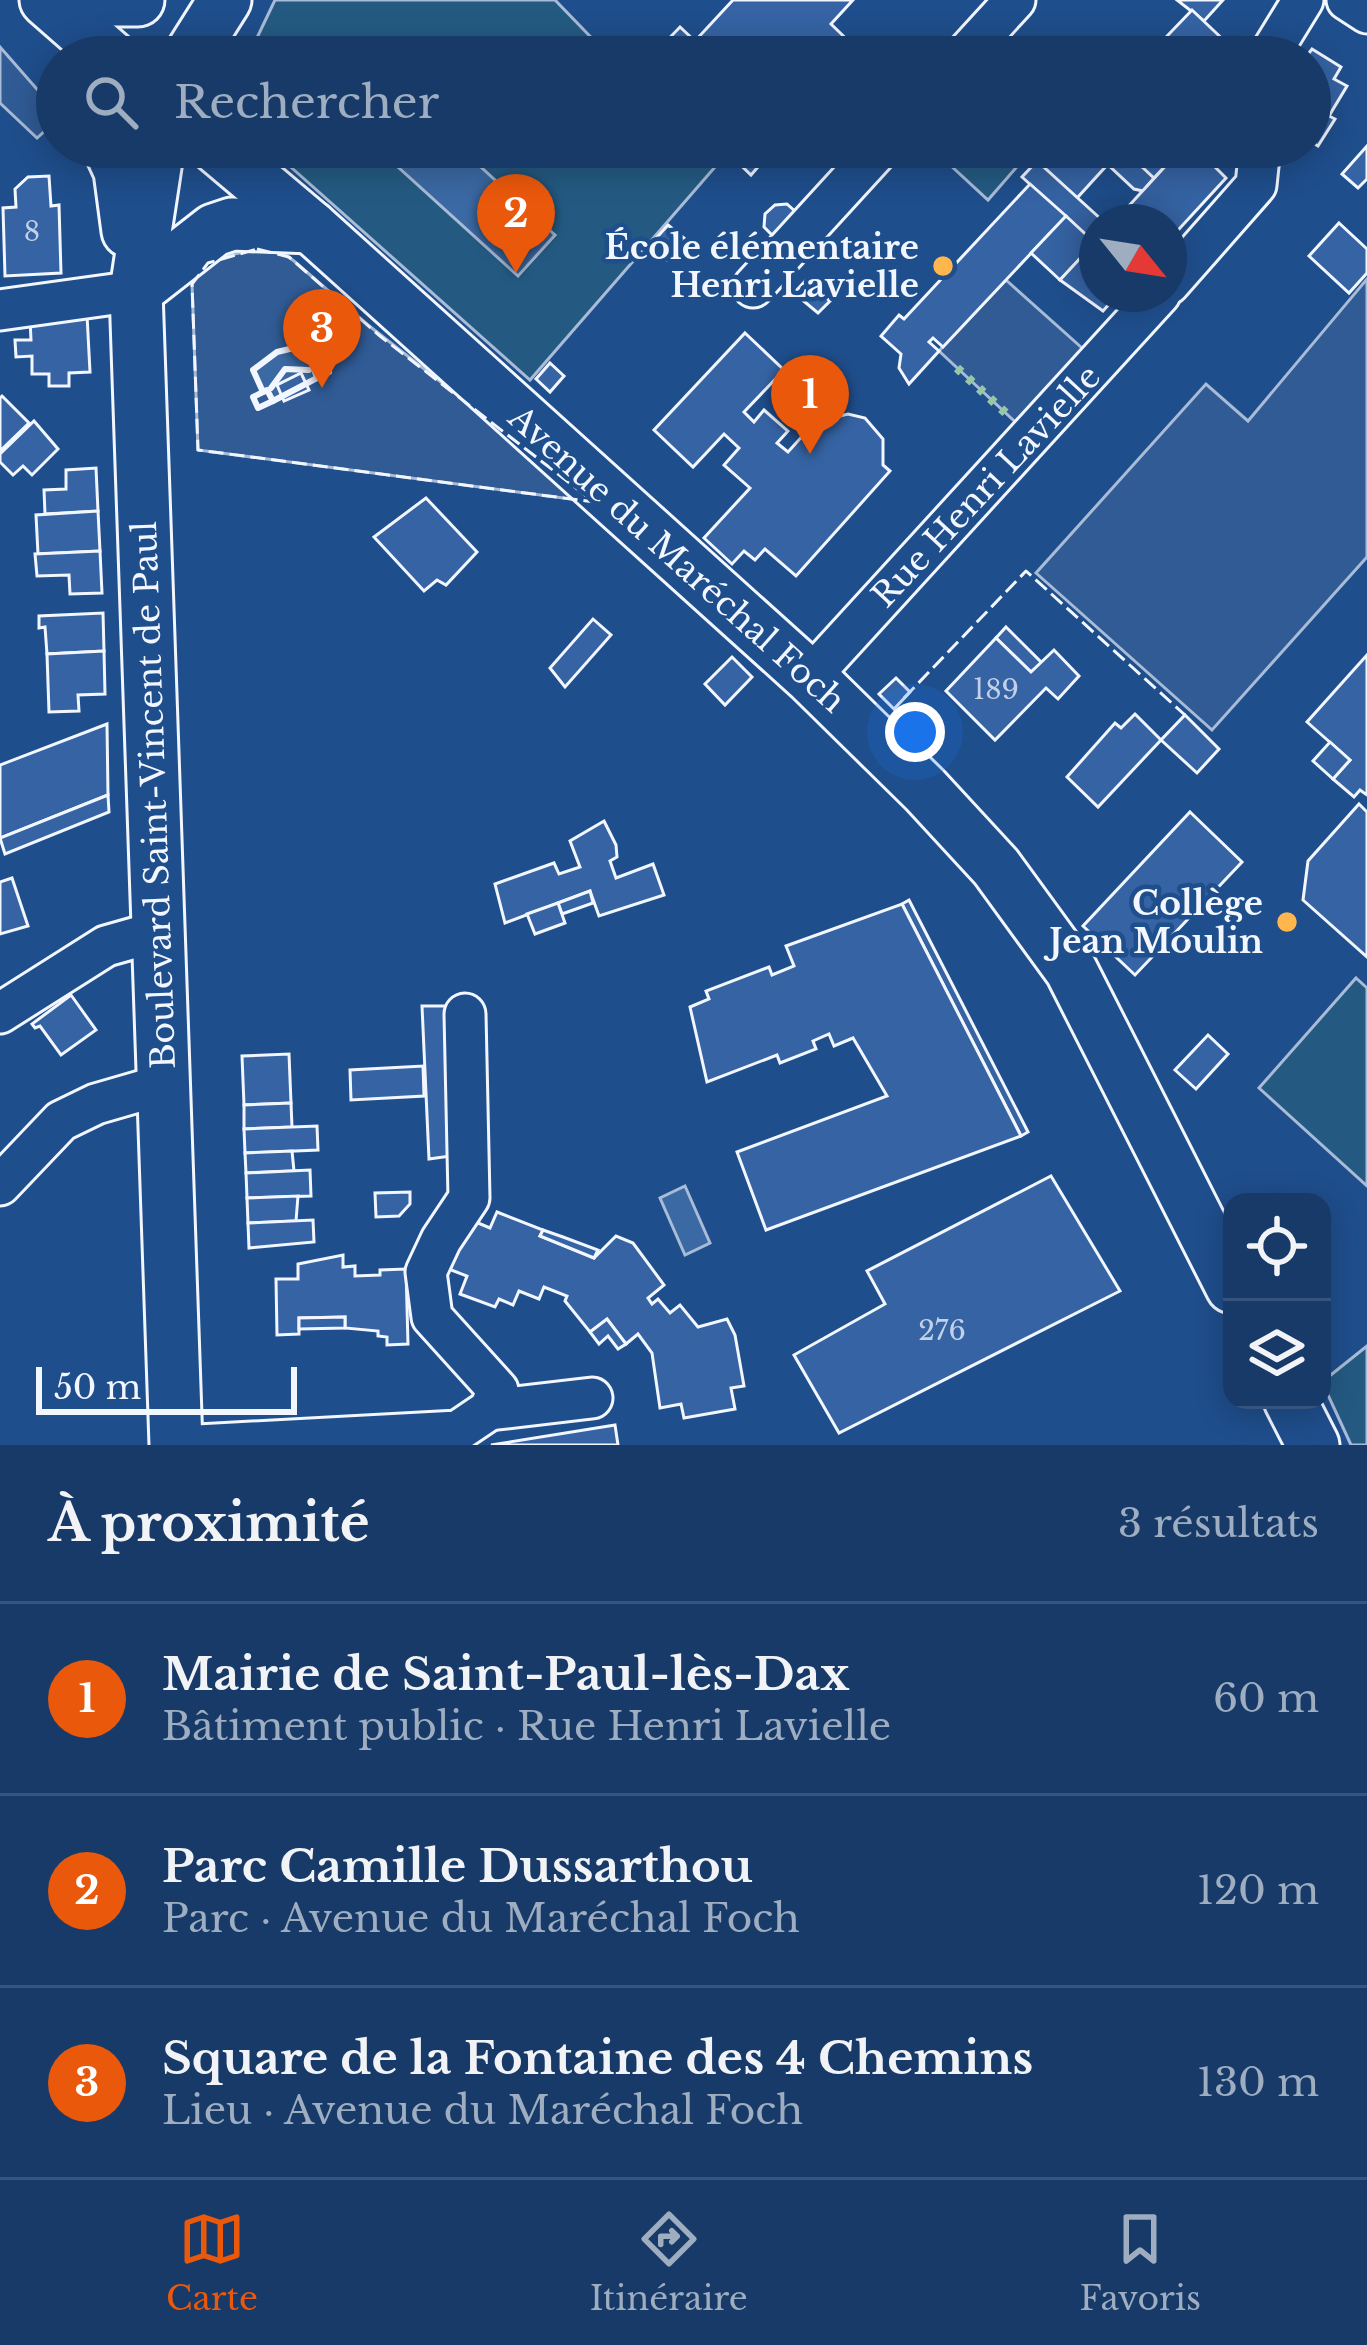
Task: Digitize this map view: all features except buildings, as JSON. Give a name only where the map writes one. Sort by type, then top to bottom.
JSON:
[{"type":"main road","points":[[23,0],[43,36]]},
{"type":"main road","points":[[46,0],[87,36]]},
{"type":"main road","points":[[95,0],[138,0]]},
{"type":"main road","points":[[202,36],[225,0]]},
{"type":"main road","points":[[119,168],[136,291]]},
{"type":"main road","name":"Boulevard Saint-Vincent de Paul","points":[[155,168],[136,291],[176,1445]]},
{"type":"main road","name":"Avenue du Maréchal Foch","points":[[241,168],[810,677],[925,790],[995,868],[1071,970],[1223,1269]]},
{"type":"main road","points":[[136,291],[214,230],[232,224],[311,227]]},
{"type":"main road","points":[[1295,1409],[1313,1445]]},
{"type":"street","points":[[982,36],[1015,0]]},
{"type":"street","points":[[1281,36],[1303,0]]},
{"type":"street","points":[[1347,0],[1367,13]]},
{"type":"street","points":[[753,286],[862,168]]},
{"type":"street","points":[[1187,263],[1256,184],[1258,168]]},
{"type":"street","points":[[0,310],[136,291]]},
{"type":"street","name":"Rue Henri Lavielle","points":[[810,677],[1144,312]]},
{"type":"street","points":[[0,1013],[106,946],[159,931]]},
{"type":"street","points":[[465,1014],[470,1198],[440,1240],[426,1272],[432,1317],[498,1390],[489,1410]]},
{"type":"street","points":[[0,1185],[61,1121],[96,1103],[164,1084]]},
{"type":"street","points":[[198,1445],[458,1432],[489,1410],[592,1398]]},
{"type":"shaded area","points":[[275,0],[555,0],[590,36],[258,36]]},
{"type":"shaded area","points":[[0,47],[36,88],[36,137],[0,103]]},
{"type":"shaded area","points":[[292,168],[714,168],[530,380]]},
{"type":"shaded area","points":[[399,168],[482,168],[555,235],[518,276]]},
{"type":"shaded area","points":[[953,168],[1016,168],[988,200]]},
{"type":"shaded area","points":[[257,249],[294,261],[594,502],[198,450],[192,284],[217,258]]},
{"type":"shaded area","points":[[1367,279],[1367,557],[1212,730],[1036,573],[1206,384],[1248,421]]},
{"type":"shaded area","points":[[1006,280],[1091,356],[1024,430],[939,351]]},
{"type":"shaded area","points":[[306,345],[317,378],[273,401],[263,392],[254,370],[277,352]]},
{"type":"shaded area","points":[[1356,978],[1367,988],[1367,1186],[1259,1088]]},
{"type":"shaded area","points":[[685,1186],[710,1243],[685,1255],[660,1198]]},
{"type":"shaded area","points":[[1367,1346],[1367,1445],[1351,1445],[1331,1402],[1331,1375]]},
{"type":"hedge","points":[[957,368],[1009,416]]},
{"type":"fence","points":[[257,249],[289,257],[380,336],[594,502],[198,450],[192,284],[208,263],[257,249]]},
{"type":"fence","points":[[904,698],[1026,571],[1185,715]]},
{"type":"wall","points":[[306,345],[317,378],[273,401],[253,370],[277,352],[306,345]]},
{"type":"wall","points":[[316,366],[324,362],[329,372],[317,378]]},
{"type":"wall","points":[[271,388],[285,369],[309,370]]},
{"type":"wall","points":[[263,392],[253,397],[258,408],[273,401]]},
{"type":"place","name":"École élémentaire Henri Lavielle","points":[[943,266]]},
{"type":"place","name":"Parc Camille Dussarthou","points":[[516,273]]},
{"type":"place","name":"Square de la Fontaine des 4 Chemins","points":[[322,388]]},
{"type":"place","name":"Mairie de Saint-Paul-lès-Dax","points":[[810,454]]},
{"type":"place","name":"Collège Jean Moulin","points":[[1287,922]]}]
